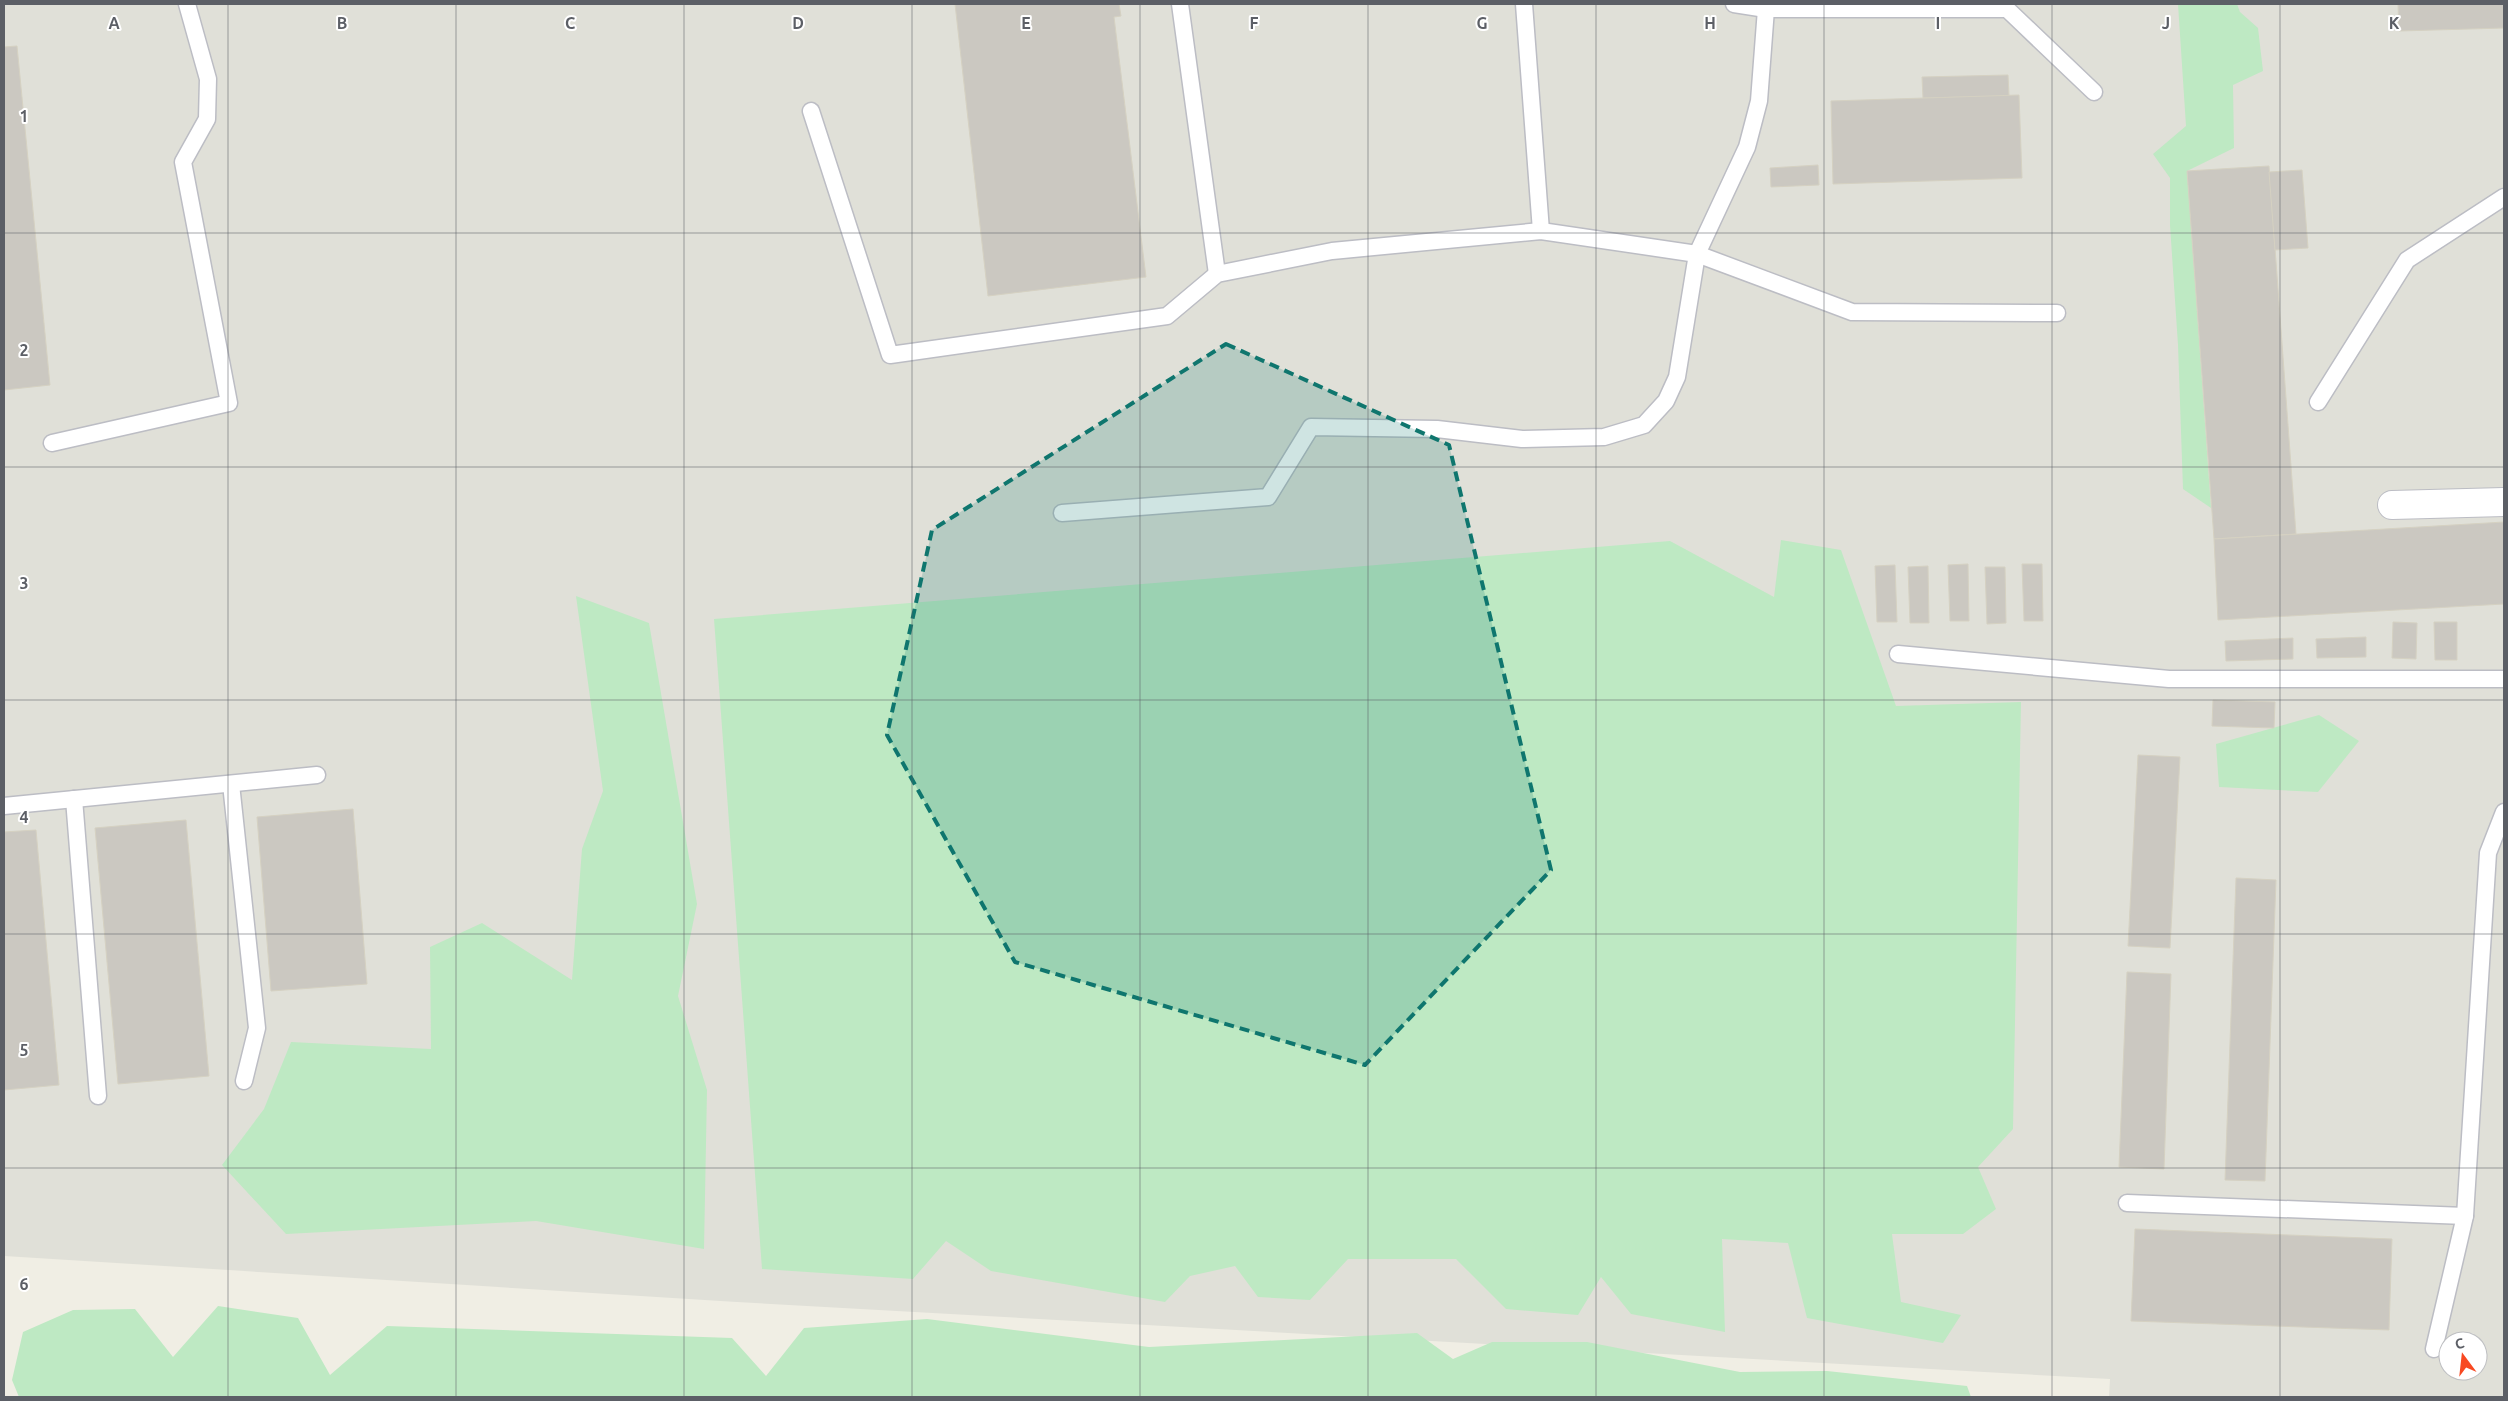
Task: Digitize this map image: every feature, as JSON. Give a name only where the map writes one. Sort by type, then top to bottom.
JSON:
[{"type":"street","points":[[2392,505],[2504,502]]},
{"type":"lane","points":[[52,443],[229,403],[183,162],[207,119],[208,79],[187,4]]},
{"type":"lane","points":[[1180,4],[1217,274]]},
{"type":"lane","points":[[1524,4],[1541,230]]},
{"type":"lane","points":[[1734,4],[1766,9],[1984,6],[2007,9],[2094,92]]},
{"type":"lane","points":[[1062,513],[1268,497],[1311,427],[1437,429],[1522,440],[1604,437],[1644,425],[1666,401],[1677,377],[1697,254],[1747,147],[1759,101],[1766,9]]},
{"type":"lane","points":[[811,111],[890,355],[1167,316],[1217,274],[1332,251],[1541,230],[1697,254],[1852,312],[2057,313]]},
{"type":"lane","points":[[2318,402],[2407,260],[2504,198]]},
{"type":"lane","points":[[1898,654],[2170,679],[2504,679]]},
{"type":"lane","points":[[4,806],[317,775]]},
{"type":"lane","points":[[231,784],[257,1028],[244,1081]]},
{"type":"lane","points":[[74,799],[98,1096]]},
{"type":"lane","points":[[2434,1349],[2465,1216],[2488,853],[2504,812]]},
{"type":"lane","points":[[2127,1202],[2465,1216]]},
{"type":"highlighted area","points":[[1226,344],[1449,445],[1551,870],[1365,1065],[1015,962],[887,735],[932,530]]},
{"type":"shaded area","points":[[4,4],[2504,4],[2504,1397],[2109,1397],[2110,1379],[737,1302],[4,1256]]},
{"type":"green space","points":[[2178,4],[2237,4],[2240,12],[2258,28],[2263,71],[2233,85],[2234,148],[2187,171],[2211,508],[2183,489],[2178,345],[2170,225],[2170,178],[2153,154],[2186,126]]},
{"type":"green space","points":[[1781,540],[1841,550],[1896,706],[2021,702],[2013,1129],[1978,1167],[1996,1209],[1963,1234],[1892,1234],[1901,1302],[1961,1315],[1943,1343],[1807,1318],[1788,1243],[1722,1239],[1725,1332],[1631,1314],[1601,1277],[1578,1315],[1506,1309],[1456,1259],[1348,1259],[1310,1300],[1258,1297],[1235,1266],[1190,1276],[1165,1302],[991,1271],[946,1241],[913,1279],[762,1269],[714,619],[1670,541],[1774,597]]},
{"type":"green space","points":[[576,596],[649,623],[697,904],[678,996],[707,1090],[704,1249],[536,1221],[286,1234],[222,1165],[264,1109],[291,1042],[431,1049],[430,947],[482,923],[572,980],[582,849],[603,791]]},
{"type":"green space","points":[[2319,715],[2359,741],[2318,792],[2219,787],[2216,744]]},
{"type":"green space","points":[[218,1306],[298,1318],[330,1375],[387,1326],[732,1338],[766,1376],[804,1328],[927,1319],[1149,1347],[1417,1333],[1453,1359],[1492,1342],[1587,1342],[1740,1372],[1827,1371],[1967,1386],[1971,1397],[19,1397],[12,1380],[23,1332],[73,1310],[135,1309],[173,1357]]},
{"type":"building","points":[[955,4],[1119,4],[1121,16],[1114,17],[1146,277],[988,296]]},
{"type":"building","points":[[2398,4],[2504,4],[2504,28],[2399,31]]},
{"type":"building","points":[[17,46],[50,385],[4,390],[4,47]]},
{"type":"building","points":[[2008,75],[2009,96],[1923,98],[1922,77]]},
{"type":"building","points":[[2019,95],[2022,178],[1833,184],[1831,101]]},
{"type":"building","points":[[1818,165],[1819,185],[1771,187],[1770,168]]},
{"type":"building","points":[[2269,166],[2296,534],[2214,539],[2187,171]]},
{"type":"building","points":[[2302,170],[2308,248],[2275,250],[2269,172]]},
{"type":"building","points":[[2504,522],[2504,604],[2218,620],[2214,539]]},
{"type":"building","points":[[1968,564],[1969,621],[1950,621],[1948,565]]},
{"type":"building","points":[[2022,564],[2042,564],[2043,621],[2024,621]]},
{"type":"building","points":[[1895,565],[1897,622],[1877,622],[1875,566]]},
{"type":"building","points":[[1928,566],[1929,623],[1910,623],[1908,567]]},
{"type":"building","points":[[1985,567],[2005,567],[2006,623],[1987,624]]},
{"type":"building","points":[[2393,622],[2417,623],[2416,659],[2392,658]]},
{"type":"building","points":[[2434,622],[2457,622],[2457,660],[2435,660]]},
{"type":"building","points":[[2366,637],[2366,657],[2317,658],[2316,639]]},
{"type":"building","points":[[2293,638],[2293,659],[2226,661],[2225,641]]},
{"type":"building","points":[[2213,700],[2275,702],[2274,728],[2212,726]]},
{"type":"building","points":[[2138,755],[2180,757],[2170,948],[2128,946]]},
{"type":"building","points":[[353,809],[367,984],[271,991],[257,817]]},
{"type":"building","points":[[186,820],[209,1076],[118,1084],[95,828]]},
{"type":"building","points":[[36,830],[59,1085],[4,1090],[4,832]]},
{"type":"building","points":[[2236,878],[2276,880],[2265,1181],[2225,1180]]},
{"type":"building","points":[[2127,972],[2171,974],[2164,1169],[2119,1167]]},
{"type":"building","points":[[2135,1229],[2392,1239],[2389,1330],[2131,1321]]}]
